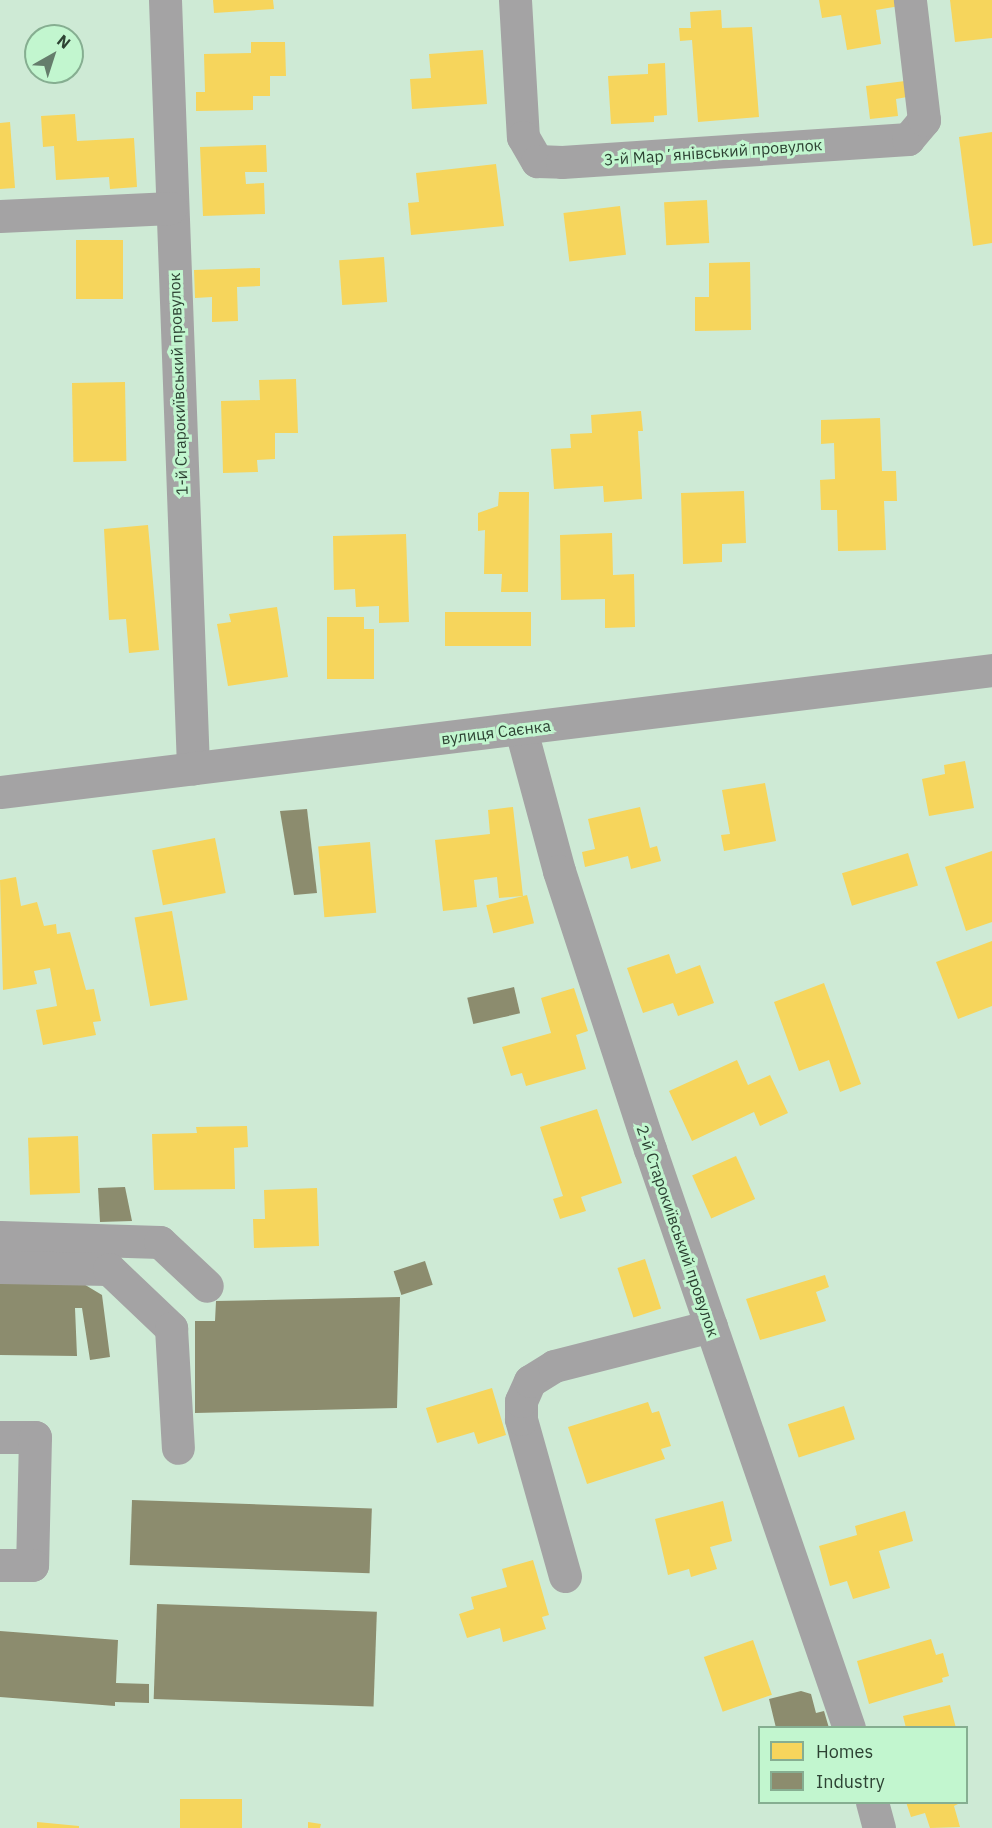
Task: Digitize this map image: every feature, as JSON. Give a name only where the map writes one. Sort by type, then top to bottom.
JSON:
[{"type":"street","name":"1-й Старокиївський провулок","points":[[165,0],[193,768]]},
{"type":"street","name":"3-й Марʼянівський провулок","points":[[516,0],[523,137],[537,160],[562,162],[908,139],[924,120],[910,0]]},
{"type":"street","points":[[0,216],[171,208]]},
{"type":"street","name":"вулиця Саєнка","points":[[0,792],[521,730],[990,679]]},
{"type":"street","name":"2-й Старокиївський провулок","points":[[521,730],[559,871],[711,1326],[848,1726]]},
{"type":"street","points":[[0,1237],[159,1242],[207,1286]]},
{"type":"street","points":[[0,1267],[109,1269],[171,1328],[178,1448]]},
{"type":"street","points":[[565,1576],[521,1419],[521,1401],[530,1382],[554,1366],[711,1326]]},
{"type":"street","points":[[0,1437],[35,1437],[32,1565],[0,1565]]},
{"type":"street","points":[[872,1804],[879,1828]]},
{"type":"building: Homes","points":[[213,0],[273,0],[274,9],[214,13]]},
{"type":"building: Homes","points":[[819,0],[899,0],[900,6],[876,10],[881,44],[847,50],[841,15],[822,18]]},
{"type":"building: Homes","points":[[950,0],[992,0],[992,38],[955,42]]},
{"type":"building: Homes","points":[[721,10],[722,28],[752,27],[759,117],[698,122],[692,40],[680,41],[679,28],[691,28],[690,12]]},
{"type":"building: Homes","points":[[251,42],[285,42],[286,76],[270,76],[270,96],[253,96],[253,110],[196,111],[196,92],[205,92],[204,54],[251,53]]},
{"type":"building: Homes","points":[[483,50],[487,104],[412,109],[410,79],[431,78],[429,54]]},
{"type":"building: Homes","points":[[665,63],[667,115],[654,116],[654,122],[611,124],[608,76],[648,74],[648,64]]},
{"type":"building: Homes","points":[[905,81],[907,97],[896,99],[898,116],[870,119],[866,86]]},
{"type":"building: Homes","points":[[75,114],[77,141],[134,138],[137,187],[110,189],[109,177],[56,180],[54,146],[43,147],[41,116]]},
{"type":"building: Homes","points":[[10,122],[15,188],[0,189],[0,123]]},
{"type":"building: Homes","points":[[992,132],[992,243],[973,246],[959,137]]},
{"type":"building: Homes","points":[[266,145],[267,172],[245,172],[246,184],[264,183],[265,214],[203,216],[200,147]]},
{"type":"building: Homes","points":[[496,164],[504,226],[411,235],[408,203],[419,202],[416,173]]},
{"type":"building: Homes","points":[[707,200],[709,243],[666,245],[664,202]]},
{"type":"building: Homes","points":[[620,206],[626,255],[569,262],[563,213]]},
{"type":"building: Homes","points":[[76,240],[123,240],[123,299],[76,299]]},
{"type":"building: Homes","points":[[384,257],[387,302],[342,305],[339,260]]},
{"type":"building: Homes","points":[[750,262],[751,330],[695,331],[695,297],[709,297],[709,263]]},
{"type":"building: Homes","points":[[260,268],[260,286],[237,287],[238,321],[212,322],[212,297],[195,298],[194,270]]},
{"type":"building: Homes","points":[[296,379],[298,433],[275,433],[275,459],[257,460],[258,472],[223,473],[221,401],[260,400],[259,380]]},
{"type":"building: Homes","points":[[125,382],[126,461],[73,462],[72,383]]},
{"type":"building: Homes","points":[[641,411],[643,431],[638,431],[642,499],[604,502],[603,486],[554,489],[551,449],[571,448],[570,434],[592,433],[591,415]]},
{"type":"building: Homes","points":[[880,418],[882,471],[896,471],[897,501],[884,501],[886,550],[838,551],[837,510],[821,510],[820,480],[835,479],[834,443],[821,444],[821,420]]},
{"type":"building: Homes","points":[[744,491],[746,543],[722,544],[722,562],[683,564],[681,493]]},
{"type":"building: Homes","points":[[499,492],[529,492],[528,592],[501,592],[502,574],[484,574],[485,530],[478,531],[478,513],[498,506]]},
{"type":"building: Homes","points":[[148,525],[159,650],[129,653],[126,619],[109,620],[104,529]]},
{"type":"building: Homes","points":[[612,533],[613,575],[634,574],[635,627],[605,628],[605,599],[561,600],[560,535]]},
{"type":"building: Homes","points":[[406,534],[409,622],[379,623],[379,606],[356,607],[355,589],[334,590],[333,536]]},
{"type":"building: Homes","points":[[277,607],[288,677],[228,686],[217,624],[231,622],[229,614]]},
{"type":"building: Homes","points":[[445,612],[531,612],[531,646],[445,646]]},
{"type":"building: Homes","points":[[327,617],[364,617],[364,629],[374,629],[374,679],[327,679]]},
{"type":"building: Homes","points":[[965,761],[974,808],[929,816],[922,779],[945,774],[944,765]]},
{"type":"building: Homes","points":[[765,783],[776,841],[724,851],[721,835],[730,834],[722,790]]},
{"type":"building: Homes","points":[[513,807],[523,896],[499,898],[497,877],[474,880],[477,907],[443,911],[435,840],[490,834],[488,810]]},
{"type":"building: Homes","points":[[640,807],[650,848],[657,846],[661,861],[631,869],[628,856],[585,867],[582,852],[595,849],[588,819]]},
{"type":"building: Homes","points":[[215,838],[226,893],[163,905],[152,850]]},
{"type":"building: Homes","points":[[370,842],[376,913],[324,917],[318,847]]},
{"type":"building: Homes","points":[[992,851],[992,922],[966,931],[945,867]]},
{"type":"building: Homes","points":[[908,853],[918,886],[852,906],[842,873]]},
{"type":"building: Homes","points":[[16,877],[21,906],[37,902],[44,926],[56,924],[57,934],[70,932],[86,990],[94,989],[101,1021],[93,1022],[96,1035],[43,1045],[36,1010],[57,1006],[50,968],[34,971],[37,984],[3,990],[0,880]]},
{"type":"building: Homes","points":[[527,895],[534,923],[493,933],[486,905]]},
{"type":"building: Homes","points":[[172,911],[188,1000],[150,1006],[135,918]]},
{"type":"building: Homes","points":[[992,941],[992,1006],[958,1019],[936,962]]},
{"type":"building: Homes","points":[[669,954],[676,974],[700,965],[714,1003],[678,1016],[673,1003],[643,1013],[627,968]]},
{"type":"building: Homes","points":[[824,983],[861,1084],[840,1092],[829,1060],[799,1071],[774,1002]]},
{"type":"building: Homes","points":[[574,988],[588,1031],[576,1035],[586,1069],[526,1086],[522,1073],[511,1076],[502,1047],[551,1033],[541,998]]},
{"type":"building: Homes","points":[[737,1060],[748,1085],[770,1075],[788,1113],[760,1126],[754,1112],[692,1141],[669,1091]]},
{"type":"building: Homes","points":[[597,1109],[622,1183],[581,1197],[586,1211],[560,1219],[553,1199],[563,1196],[540,1127]]},
{"type":"building: Homes","points":[[247,1126],[248,1147],[234,1148],[235,1189],[154,1190],[152,1134],[197,1133],[196,1127]]},
{"type":"building: Homes","points":[[78,1136],[80,1193],[30,1195],[28,1138]]},
{"type":"building: Homes","points":[[736,1156],[755,1199],[711,1218],[692,1176]]},
{"type":"building: Homes","points":[[317,1188],[319,1246],[254,1248],[253,1219],[265,1219],[264,1190]]},
{"type":"building: Homes","points":[[645,1259],[661,1308],[633,1317],[617,1268]]},
{"type":"building: Homes","points":[[825,1275],[829,1287],[816,1292],[826,1321],[760,1340],[746,1299]]},
{"type":"building: Homes","points":[[492,1388],[506,1435],[478,1444],[474,1432],[437,1443],[426,1408]]},
{"type":"building: Homes","points":[[648,1402],[652,1413],[659,1411],[671,1446],[661,1449],[665,1459],[587,1484],[568,1427]]},
{"type":"building: Homes","points":[[844,1406],[855,1439],[799,1458],[788,1424]]},
{"type":"building: Homes","points":[[723,1501],[732,1541],[710,1547],[717,1569],[691,1577],[689,1569],[668,1575],[655,1519]]},
{"type":"building: Homes","points":[[905,1511],[913,1541],[879,1551],[890,1588],[853,1599],[847,1581],[830,1586],[819,1546],[857,1535],[855,1526]]},
{"type":"building: Homes","points":[[533,1560],[549,1615],[542,1617],[546,1629],[503,1642],[500,1628],[467,1638],[459,1614],[474,1609],[471,1597],[507,1587],[502,1569]]},
{"type":"building: Homes","points":[[931,1639],[936,1655],[943,1653],[949,1676],[942,1678],[943,1682],[869,1704],[857,1661]]},
{"type":"building: Homes","points":[[753,1640],[772,1695],[723,1712],[704,1657]]},
{"type":"building: Homes","points":[[950,1705],[955,1726],[906,1726],[903,1716]]},
{"type":"building: Homes","points":[[180,1799],[242,1799],[242,1828],[180,1828]]},
{"type":"building: Homes","points":[[907,1804],[958,1804],[954,1806],[960,1827],[930,1828],[925,1813],[911,1817]]},
{"type":"building: Homes","points":[[37,1822],[79,1826],[79,1828],[37,1828]]},
{"type":"building: Homes","points":[[308,1822],[321,1824],[320,1828],[308,1828]]},
{"type":"building: Industry","points":[[307,809],[317,893],[294,895],[280,811]]},
{"type":"building: Industry","points":[[514,987],[520,1013],[473,1024],[467,998]]},
{"type":"building: Industry","points":[[125,1187],[132,1221],[100,1222],[98,1188]]},
{"type":"building: Industry","points":[[425,1261],[433,1285],[401,1295],[394,1271]]},
{"type":"building: Industry","points":[[0,1283],[82,1283],[102,1295],[110,1357],[90,1360],[82,1308],[75,1308],[77,1356],[0,1355]]},
{"type":"building: Industry","points":[[400,1297],[397,1408],[195,1413],[195,1321],[215,1321],[216,1301]]},
{"type":"building: Industry","points":[[132,1500],[372,1508],[370,1573],[130,1565]]},
{"type":"building: Industry","points":[[157,1604],[377,1612],[374,1707],[154,1699]]},
{"type":"building: Industry","points":[[0,1631],[118,1640],[116,1683],[149,1684],[149,1703],[115,1702],[115,1706],[0,1697]]},
{"type":"building: Industry","points":[[801,1691],[811,1694],[816,1713],[824,1711],[828,1726],[776,1726],[769,1699]]}]
